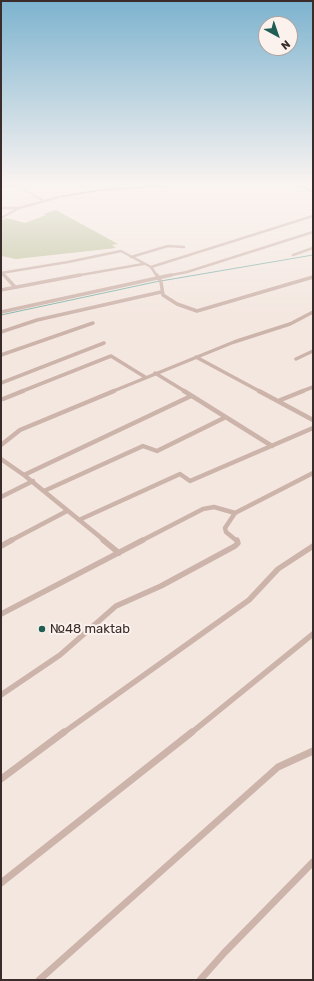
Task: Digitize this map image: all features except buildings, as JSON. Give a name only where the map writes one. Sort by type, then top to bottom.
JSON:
[{"type":"street","points":[[151,267],[263,232]]},
{"type":"street","points":[[1,312],[160,280],[313,232]]},
{"type":"street","points":[[131,257],[168,246],[184,247]]},
{"type":"street","points":[[293,255],[313,248]]},
{"type":"street","points":[[1,272],[68,262],[121,251],[151,267],[160,280],[161,292],[163,295],[177,304],[197,311],[313,278]]},
{"type":"street","points":[[1,290],[143,264]]},
{"type":"street","points":[[1,272],[16,287]]},
{"type":"street","points":[[1,332],[37,320],[161,292]]},
{"type":"street","points":[[1,445],[20,430],[155,373],[234,342],[290,324],[313,312]]},
{"type":"street","points":[[1,355],[93,322]]},
{"type":"street","points":[[1,383],[104,343]]},
{"type":"street","points":[[296,359],[313,351]]},
{"type":"street","points":[[2,399],[111,356],[145,377]]},
{"type":"street","points":[[196,357],[313,420]]},
{"type":"street","points":[[155,373],[272,446]]},
{"type":"street","points":[[278,401],[313,387]]},
{"type":"street","points":[[24,475],[191,396]]},
{"type":"street","points":[[44,491],[143,446],[158,451],[226,417]]},
{"type":"street","points":[[79,520],[180,474],[190,481],[313,428]]},
{"type":"street","points":[[1,459],[32,481],[118,553]]},
{"type":"street","points":[[1,694],[60,655],[116,606],[161,586],[235,546],[238,543],[237,540],[226,532],[225,528],[235,513],[313,473]]},
{"type":"street","points":[[1,497],[32,481]]},
{"type":"street","points":[[1,614],[203,509],[214,507],[235,513]]},
{"type":"street","points":[[1,546],[68,511]]},
{"type":"street","points":[[1,779],[122,690],[249,600],[278,569],[313,546]]},
{"type":"street","points":[[1,884],[212,717],[313,634]]},
{"type":"street","points":[[39,980],[278,767],[313,752]]},
{"type":"street","points":[[200,980],[224,953],[313,862]]},
{"type":"green space","points":[[1,232],[96,232],[118,244],[112,245],[116,248],[16,259],[1,256]]},
{"type":"waterway","points":[[1,315],[155,282],[313,255]]},
{"type":"place","name":"№48 maktab","points":[[42,629]]}]
